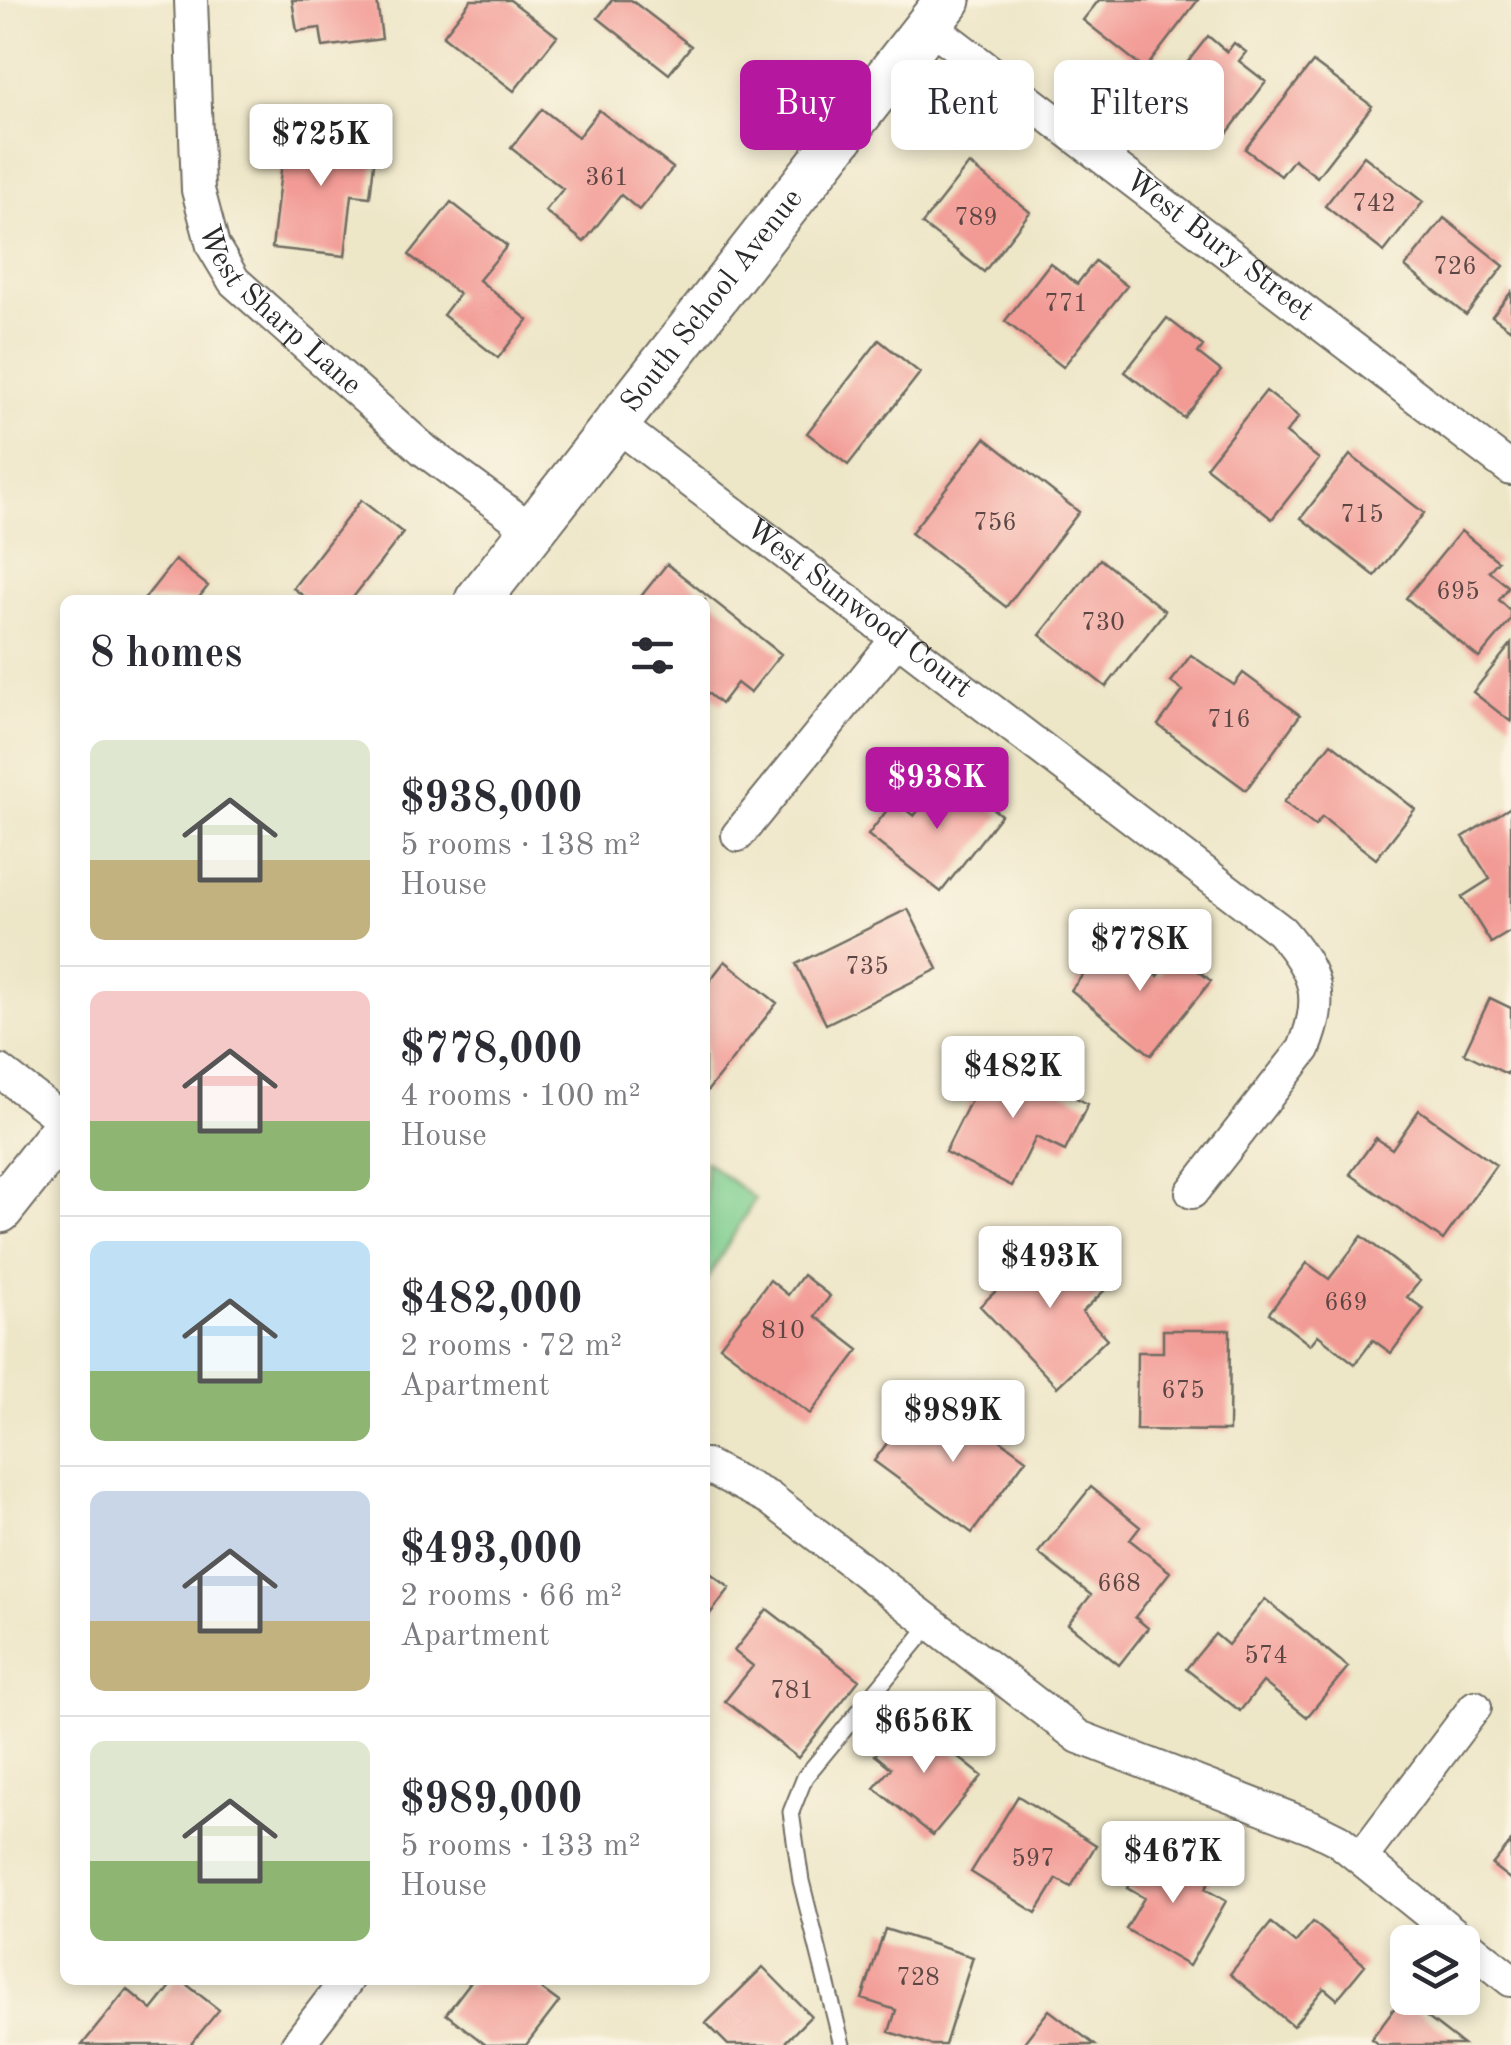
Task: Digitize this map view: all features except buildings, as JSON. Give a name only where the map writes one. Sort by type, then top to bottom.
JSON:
[{"type":"street","name":"West Sharp Lane","points":[[191,0],[198,190],[213,246],[234,281],[424,450],[532,530]]},
{"type":"street","name":"South School Avenue","points":[[482,595],[938,12]]},
{"type":"street","name":"West Bury Street","points":[[938,12],[1511,469]]},
{"type":"street","name":"West Sunwood Court","points":[[616,424],[1281,931],[1304,958],[1318,991],[1315,1022],[1304,1049],[1192,1192]]},
{"type":"street","points":[[738,836],[896,639]]},
{"type":"street","points":[[0,1071],[60,1121]]},
{"type":"street","points":[[0,1210],[60,1132]]},
{"type":"street","points":[[710,1468],[769,1498],[1078,1737],[1312,1827],[1361,1858],[1511,1980]]},
{"type":"street","points":[[1361,1858],[1475,1707]]},
{"type":"street","points":[[297,2045],[343,1985]]},
{"type":"lane","points":[[842,2045],[801,1881],[790,1812],[805,1776],[931,1624]]},
{"type":"green space","points":[[710,1165],[755,1199],[710,1275]]}]
